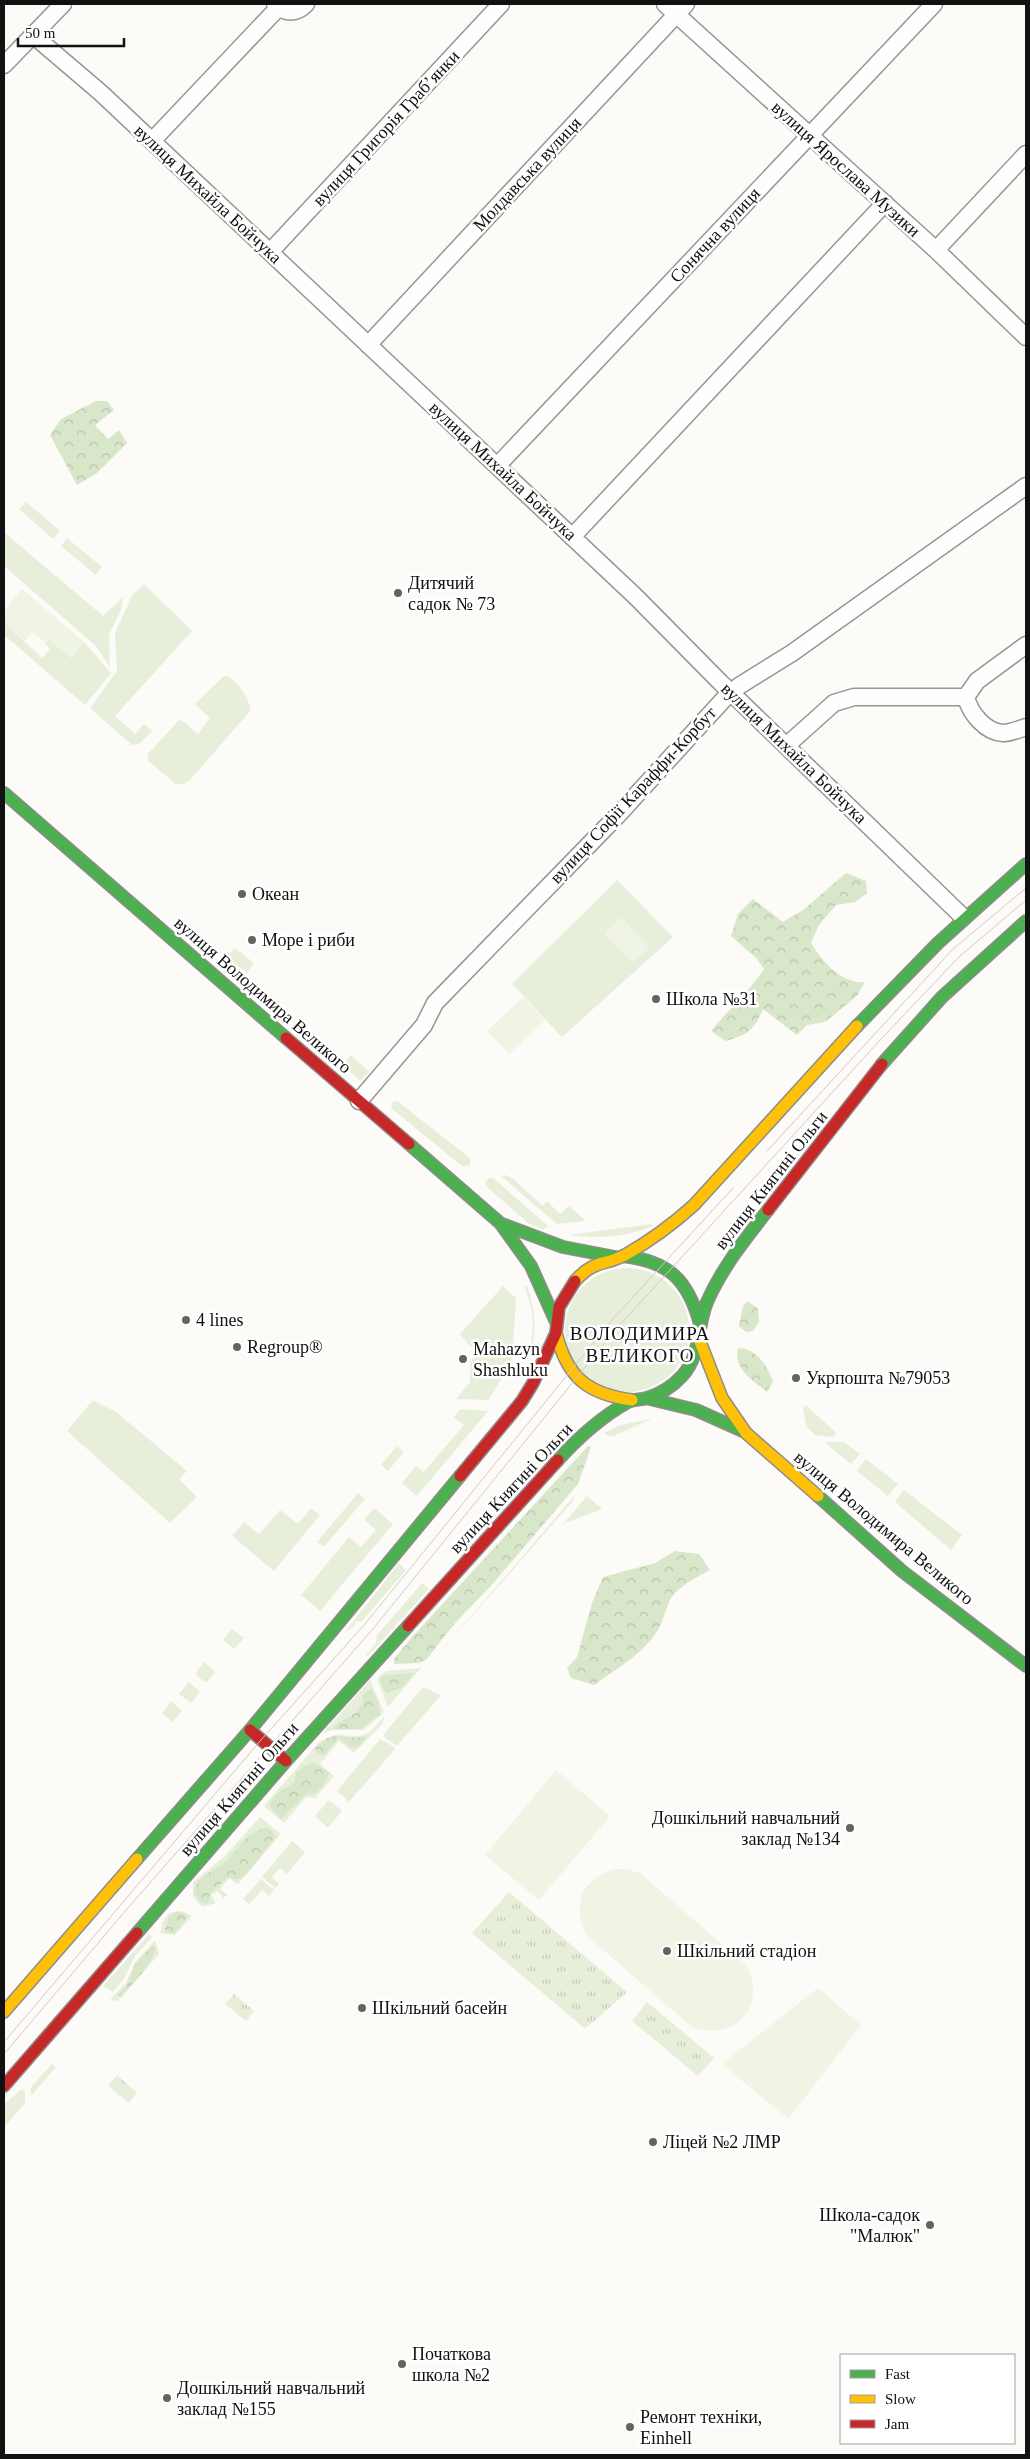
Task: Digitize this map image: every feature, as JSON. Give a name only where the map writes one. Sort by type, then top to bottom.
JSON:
[{"type":"main road","name":"вулиця Володимира Великого","points":[[4,793],[500,1223],[536,1274],[556,1328],[559,1351],[568,1368],[580,1382],[596,1393],[613,1399],[632,1400]]},
{"type":"main road","name":"вулиця Княгині Ольги","points":[[4,2012],[250,1730],[522,1401],[536,1378],[556,1328],[562,1300],[574,1280],[593,1265],[619,1257],[671,1226],[694,1205],[827,1059],[964,917],[1026,864]]},
{"type":"main road","name":"вулиця Княгині Ольги","points":[[4,2086],[286,1761],[565,1452],[589,1430],[632,1400],[646,1398],[662,1392],[676,1382],[687,1370],[695,1355],[700,1324],[723,1272],[743,1242],[894,1051],[931,1008],[1026,921]]},
{"type":"main road","name":"вулиця Володимира Великого","points":[[500,1223],[563,1247],[619,1257],[651,1260],[676,1275],[688,1289],[696,1305],[700,1324]]},
{"type":"main road","name":"вулиця Володимира Великого","points":[[699,1339],[722,1398],[746,1432],[902,1571],[1026,1666]]},
{"type":"main road","name":"вулиця Володимира Великого","points":[[646,1398],[683,1405],[705,1412],[746,1432]]},
{"type":"main road","points":[[250,1730],[286,1761]]},
{"type":"street","points":[[4,65],[63,4]]},
{"type":"street","points":[[152,141],[277,6],[286,11],[294,11],[306,4]]},
{"type":"street","name":"вулиця Григорія Грабʼянки","points":[[270,252],[502,4]]},
{"type":"street","name":"Сонячна вулиця","points":[[497,466],[934,4]]},
{"type":"street","name":"вулиця Ярослава Музики","points":[[676,7],[808,136],[936,250],[1026,337]]},
{"type":"street","name":"Молдавська вулиця","points":[[368,345],[676,7]]},
{"type":"street","name":"вулиця Михайла Бойчука","points":[[33,35],[101,93],[636,597],[786,746],[964,917]]},
{"type":"street","points":[[936,250],[1026,154]]},
{"type":"street","points":[[572,537],[884,203]]},
{"type":"street","name":"вулиця Софії Караффи-Корбут","points":[[359,1101],[424,1025],[435,1003],[617,816],[696,727],[731,692],[792,653],[1026,486]]},
{"type":"street","points":[[1026,645],[977,681],[966,697],[969,708],[986,727],[1003,733],[1026,727]]},
{"type":"street","points":[[786,746],[834,703],[854,697],[966,697]]},
{"type":"green space","points":[[96,401],[107,401],[114,410],[95,425],[108,439],[119,430],[127,443],[97,473],[77,485],[50,435],[61,419]]},
{"type":"green space","points":[[26,502],[60,531],[53,539],[19,509]]},
{"type":"green space","points":[[4,532],[103,616],[123,597],[121,610],[109,635],[110,667],[95,645],[4,566]]},
{"type":"green space","points":[[67,538],[102,567],[96,575],[61,546]]},
{"type":"green space","points":[[144,584],[192,631],[115,716],[135,734],[144,724],[152,731],[139,744],[132,745],[90,708],[117,671],[115,633],[133,594]]},
{"type":"green space","points":[[22,589],[84,642],[71,658],[49,639],[52,635],[45,642],[32,632],[25,641],[4,622],[4,611]]},
{"type":"green space","points":[[4,622],[42,658],[50,649],[45,644],[49,639],[71,658],[84,642],[111,673],[85,705],[4,635]]},
{"type":"green space","points":[[224,676],[228,676],[240,687],[248,700],[251,710],[189,781],[184,784],[176,784],[148,761],[148,754],[180,719],[198,734],[210,718],[195,704]]},
{"type":"green space","points":[[846,873],[866,881],[867,893],[855,902],[836,905],[819,925],[811,943],[827,964],[841,976],[856,982],[865,982],[857,996],[825,1022],[807,1025],[797,1035],[763,1009],[757,1022],[745,1034],[726,1041],[711,1031],[764,969],[756,958],[731,936],[738,914],[753,899],[783,922],[803,910]]},
{"type":"green space","points":[[617,880],[673,937],[562,1037],[512,984]]},
{"type":"green space","points":[[621,917],[650,947],[633,963],[604,933]]},
{"type":"green space","points":[[235,948],[254,963],[247,973],[227,957]]},
{"type":"green space","points":[[523,997],[545,1020],[509,1054],[487,1031]]},
{"type":"green space","points":[[351,1055],[369,1072],[360,1081],[343,1065]]},
{"type":"green space","points":[[397,1101],[470,1158],[470,1165],[463,1167],[391,1108],[392,1102]]},
{"type":"green space","points":[[505,1175],[512,1178],[543,1206],[547,1201],[560,1214],[569,1206],[586,1221],[557,1224],[501,1176]]},
{"type":"green space","points":[[489,1178],[493,1178],[548,1226],[543,1230],[528,1223],[486,1186],[485,1182]]},
{"type":"green space","points":[[651,1224],[653,1226],[622,1235],[591,1237],[569,1235]]},
{"type":"green space","points":[[627,1268],[651,1273],[662,1278],[671,1286],[679,1295],[684,1306],[689,1330],[684,1354],[679,1365],[671,1374],[662,1382],[651,1387],[627,1392],[603,1387],[592,1382],[583,1374],[575,1365],[570,1354],[565,1330],[570,1306],[575,1295],[583,1286],[592,1278],[603,1273]]},
{"type":"green space","points":[[527,1285],[534,1315],[533,1344],[529,1365],[533,1323],[532,1310],[525,1287]]},
{"type":"green space","points":[[503,1286],[516,1298],[512,1363],[488,1400],[456,1399],[470,1382],[470,1362],[475,1355],[474,1348],[460,1334]]},
{"type":"green space","points":[[748,1301],[758,1309],[759,1322],[753,1331],[746,1332],[739,1326],[743,1306]]},
{"type":"green space","points":[[738,1348],[750,1351],[756,1355],[768,1370],[773,1382],[767,1392],[741,1368],[738,1362]]},
{"type":"green space","points":[[93,1400],[116,1412],[187,1471],[179,1479],[197,1497],[170,1523],[67,1431]]},
{"type":"green space","points":[[806,1405],[836,1433],[833,1437],[815,1435],[806,1426],[803,1408]]},
{"type":"green space","points":[[461,1409],[488,1411],[417,1496],[402,1483],[416,1466],[424,1472],[464,1425],[454,1417]]},
{"type":"green space","points":[[653,1418],[614,1436],[608,1436],[604,1433],[617,1426]]},
{"type":"green space","points":[[824,1442],[844,1442],[860,1454],[851,1464]]},
{"type":"green space","points":[[397,1446],[404,1452],[388,1471],[381,1465]]},
{"type":"green space","points":[[588,1446],[591,1447],[578,1484],[490,1587],[455,1623],[426,1660],[419,1663],[394,1664],[394,1659],[412,1637]]},
{"type":"green space","points":[[866,1459],[898,1484],[888,1496],[857,1471]]},
{"type":"green space","points":[[904,1490],[962,1535],[951,1550],[895,1502]]},
{"type":"green space","points":[[358,1493],[365,1499],[324,1547],[317,1542]]},
{"type":"green space","points":[[575,1495],[573,1501],[431,1663]]},
{"type":"green space","points":[[587,1496],[602,1509],[563,1524]]},
{"type":"green space","points":[[311,1508],[320,1515],[274,1571],[232,1536],[244,1522],[259,1534],[280,1510],[298,1524]]},
{"type":"green space","points":[[374,1508],[393,1524],[320,1611],[301,1595],[349,1537],[361,1547],[376,1530],[364,1520]]},
{"type":"green space","points":[[675,1551],[699,1554],[710,1570],[688,1583],[673,1595],[657,1632],[630,1659],[594,1685],[571,1678],[567,1668],[577,1657],[592,1603],[603,1577],[655,1563]]},
{"type":"green space","points":[[399,1563],[406,1570],[362,1621],[356,1621],[353,1627],[344,1633]]},
{"type":"green space","points":[[422,1583],[429,1589],[368,1656],[366,1655],[376,1643],[377,1635]]},
{"type":"green space","points":[[232,1629],[244,1638],[234,1649],[223,1640]]},
{"type":"green space","points":[[204,1662],[216,1672],[206,1683],[195,1674]]},
{"type":"green space","points":[[421,1668],[388,1707],[377,1679],[386,1671]]},
{"type":"green space","points":[[414,1673],[403,1687],[387,1693],[383,1687],[381,1676]]},
{"type":"green space","points":[[370,1680],[384,1712],[364,1730],[333,1730],[323,1733]]},
{"type":"green space","points":[[189,1682],[200,1692],[191,1703],[179,1694]]},
{"type":"green space","points":[[423,1687],[441,1695],[397,1746],[385,1738],[384,1734]]},
{"type":"green space","points":[[371,1688],[378,1702],[380,1714],[361,1729],[333,1729],[360,1708],[363,1702],[363,1695]]},
{"type":"green space","points":[[171,1701],[182,1711],[173,1722],[162,1713]]},
{"type":"green space","points":[[385,1716],[382,1724],[354,1753],[339,1741],[320,1764],[334,1776],[315,1798],[306,1797],[284,1823],[264,1806],[320,1741],[335,1735],[360,1736],[368,1733]]},
{"type":"green space","points":[[334,1736],[357,1738],[363,1736],[367,1738],[358,1747],[353,1748],[339,1738],[324,1755],[317,1753],[315,1748],[326,1739]]},
{"type":"green space","points":[[380,1739],[396,1748],[349,1802],[337,1791]]},
{"type":"green space","points":[[314,1763],[330,1773],[322,1787],[314,1794],[305,1795],[281,1819],[270,1806],[274,1796],[295,1781],[295,1777],[301,1769]]},
{"type":"green space","points":[[556,1770],[610,1816],[539,1900],[485,1855]]},
{"type":"green space","points":[[329,1800],[342,1811],[328,1828],[315,1816]]},
{"type":"green space","points":[[260,1817],[281,1834],[239,1883],[237,1884],[229,1878],[220,1889],[228,1895],[223,1898],[218,1891],[211,1895],[216,1903],[202,1907],[193,1896],[193,1882],[225,1856]]},
{"type":"green space","points":[[270,1829],[276,1837],[252,1867],[239,1879],[228,1877],[210,1894],[208,1904],[200,1902],[194,1892],[198,1881],[222,1865],[247,1837],[257,1830]]},
{"type":"green space","points":[[292,1841],[305,1852],[287,1874],[280,1868],[272,1877],[279,1884],[275,1888],[262,1877]]},
{"type":"green space","name":"Шкільний стадіон","points":[[613,1869],[627,1869],[640,1873],[747,1966],[752,1981],[753,1995],[750,2007],[744,2017],[723,2029],[693,2028],[586,1935],[580,1913],[582,1895],[593,1880]]},
{"type":"green space","points":[[261,1879],[274,1890],[269,1896],[262,1890],[249,1904],[243,1899]]},
{"type":"green space","points":[[509,1892],[627,1992],[585,2029],[472,1933]]},
{"type":"green space","points":[[178,1911],[188,1916],[175,1933],[167,1933],[165,1929],[169,1916]]},
{"type":"green space","points":[[181,1911],[192,1916],[175,1935],[160,1933],[163,1921],[169,1913]]},
{"type":"green space","points":[[149,1934],[152,1937],[135,1956],[124,1979],[113,1992],[103,1986]]},
{"type":"green space","points":[[155,1940],[159,1954],[122,1997],[117,2001],[110,2000],[126,1982],[135,1963]]},
{"type":"green space","points":[[153,1945],[156,1948],[151,1961],[136,1980],[120,1996],[118,1995],[129,1982],[134,1965]]},
{"type":"green space","points":[[818,1988],[861,2025],[788,2119],[722,2064]]},
{"type":"green space","points":[[234,1994],[254,2011],[246,2021],[225,2004]]},
{"type":"green space","points":[[647,2002],[714,2058],[698,2076],[632,2021]]},
{"type":"green space","points":[[52,2064],[56,2067],[31,2096],[31,2087]]},
{"type":"green space","points":[[117,2075],[137,2093],[129,2103],[108,2086]]},
{"type":"green space","points":[[22,2089],[25,2092],[25,2103],[4,2127],[4,2104]]},
{"type":"tram line","points":[[767,1151],[953,949],[1026,888]]},
{"type":"tram line","points":[[4,2054],[127,1909],[372,1630],[617,1328],[882,1038],[960,956],[1026,900]]},
{"type":"tram line","points":[[4,2042],[261,1740],[365,1624],[611,1321],[733,1188]]},
{"type":"traffic: fast","points":[[4,793],[286,1038]]},
{"type":"traffic: fast","points":[[857,1026],[938,943],[1026,864]]},
{"type":"traffic: fast","points":[[882,1064],[942,997],[1026,921]]},
{"type":"traffic: fast","points":[[409,1144],[500,1223],[531,1266],[556,1322]]},
{"type":"traffic: fast","points":[[558,1460],[582,1436],[609,1414],[630,1401],[647,1398],[661,1392],[682,1376],[693,1359],[704,1311],[713,1289],[734,1254],[768,1210]]},
{"type":"traffic: fast","points":[[502,1224],[563,1247],[615,1257]]},
{"type":"traffic: fast","points":[[623,1256],[653,1263],[674,1275],[689,1296],[700,1324]]},
{"type":"traffic: fast","points":[[646,1398],[696,1410],[743,1431]]},
{"type":"traffic: fast","points":[[137,1859],[250,1730],[460,1476]]},
{"type":"traffic: fast","points":[[818,1496],[902,1571],[1026,1666]]},
{"type":"traffic: fast","points":[[137,1933],[286,1761],[408,1626]]},
{"type":"traffic: slow","points":[[575,1281],[588,1269],[625,1255],[643,1244],[694,1205],[857,1026]]},
{"type":"traffic: slow","points":[[556,1333],[566,1361],[581,1381],[603,1393],[632,1400]]},
{"type":"traffic: slow","points":[[699,1339],[722,1398],[746,1433],[818,1496]]},
{"type":"traffic: slow","points":[[4,2012],[137,1859]]},
{"type":"traffic: jam","points":[[286,1038],[409,1144]]},
{"type":"traffic: jam","points":[[768,1210],[882,1064]]},
{"type":"traffic: jam","points":[[460,1476],[522,1401],[533,1383],[556,1333],[559,1307],[575,1281]]},
{"type":"traffic: jam","points":[[408,1626],[558,1460]]},
{"type":"traffic: jam","points":[[250,1730],[286,1761]]},
{"type":"traffic: jam","points":[[4,2086],[137,1933]]},
{"type":"place","name":"Дитячий садок № 73","points":[[398,593]]},
{"type":"place","name":"Океан","points":[[242,894]]},
{"type":"place","name":"Море і риби","points":[[252,940]]},
{"type":"place","name":"Школа №31","points":[[656,999]]},
{"type":"place","name":"4 lines","points":[[186,1320]]},
{"type":"place","name":"Regroup®","points":[[237,1347]]},
{"type":"place","name":"Mahazyn Shashluku","points":[[463,1359]]},
{"type":"place","name":"Укрпошта №79053","points":[[796,1378]]},
{"type":"place","name":"Дошкільний навчальний заклад №134","points":[[850,1828]]},
{"type":"place","name":"Шкільний стадіон","points":[[667,1951]]},
{"type":"place","name":"Шкільний басейн","points":[[362,2008]]},
{"type":"place","name":"Ліцей №2 ЛМР","points":[[653,2142]]},
{"type":"place","name":"Школа-садок \"Малюк\"","points":[[930,2225]]},
{"type":"place","name":"Початкова школа №2","points":[[402,2364]]},
{"type":"place","name":"Дошкільний навчальний заклад №155","points":[[167,2398]]},
{"type":"place","name":"Ремонт техніки, Einhell","points":[[630,2427]]},
{"type":"district","name":"ВОЛОДИМИРА ВЕЛИКОГО","points":[[640,1344]]}]
